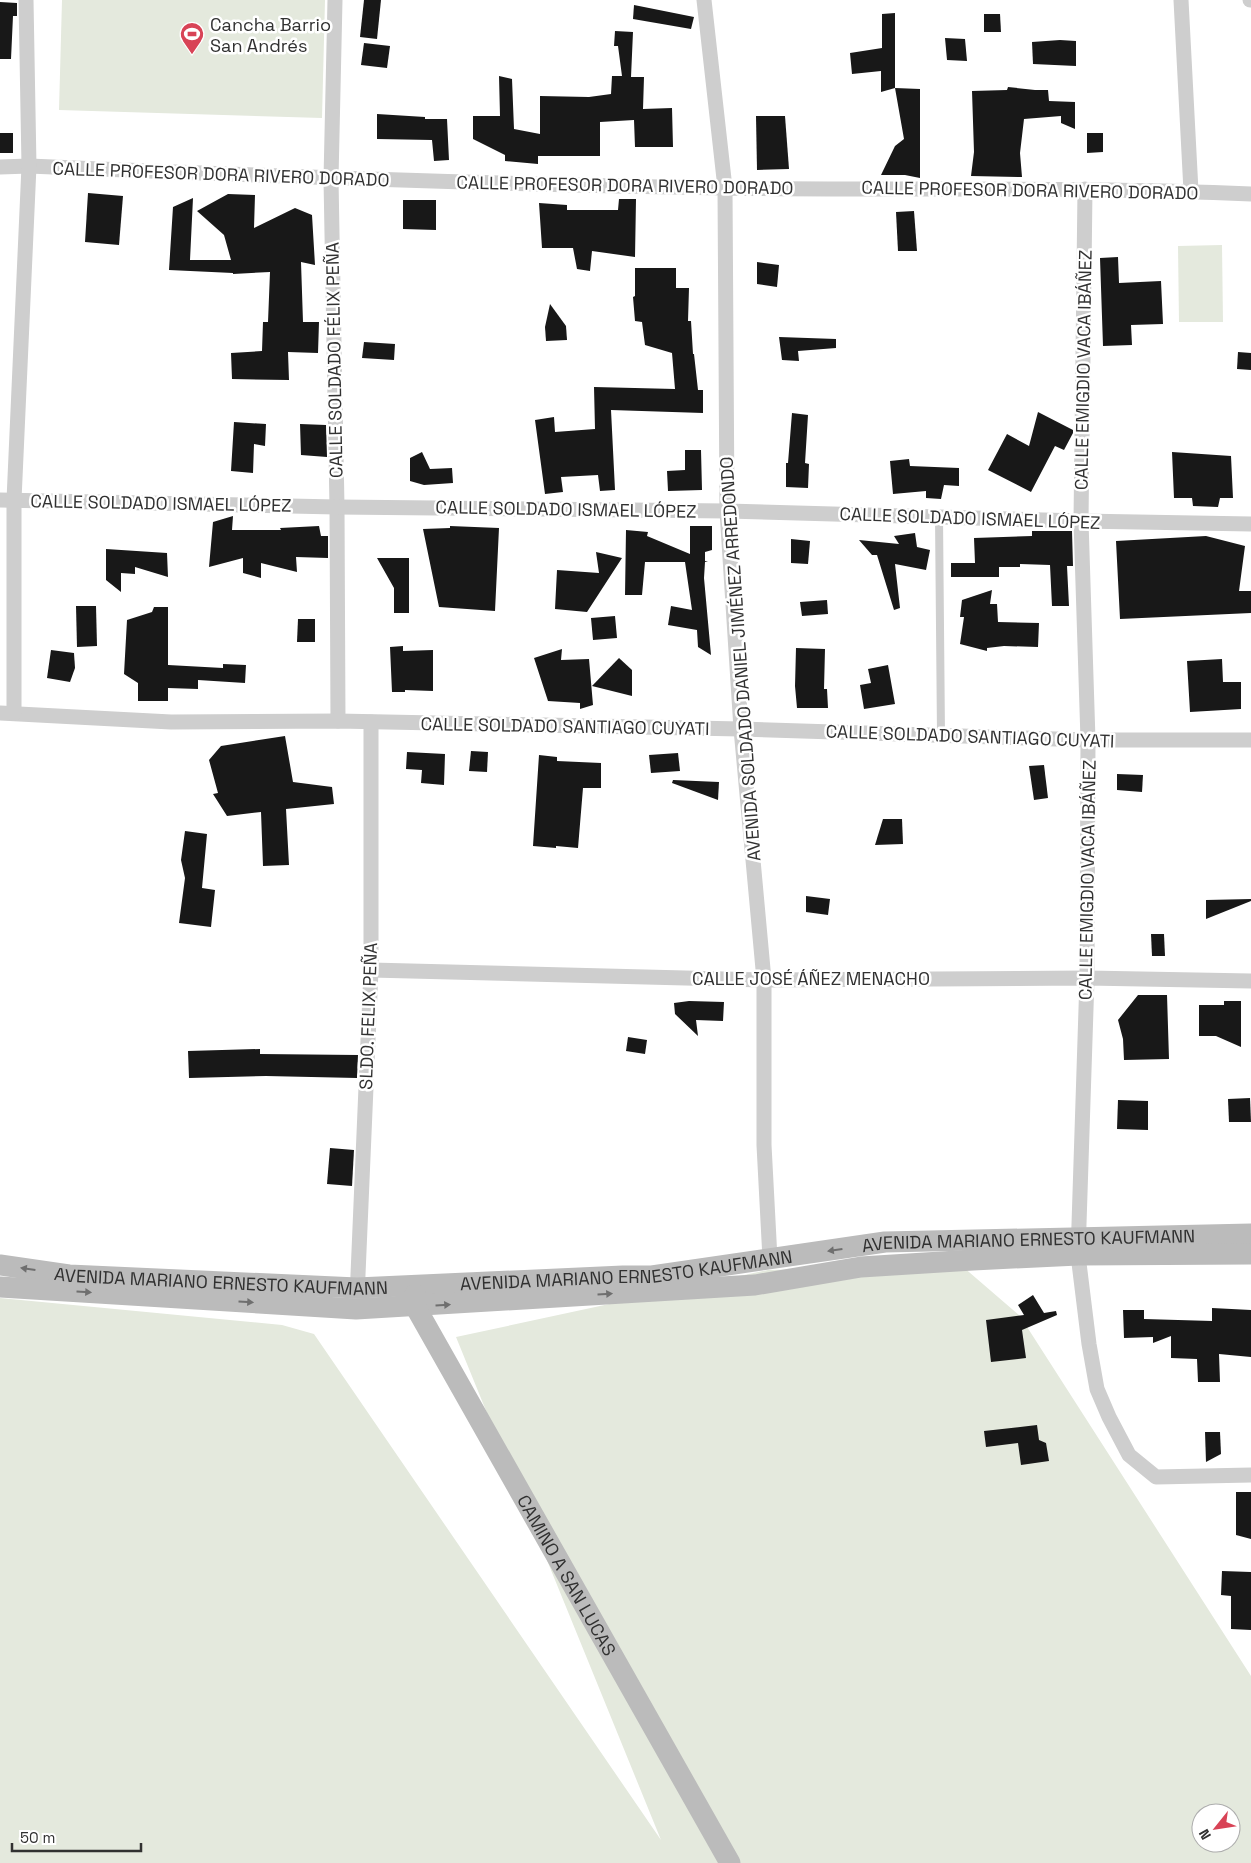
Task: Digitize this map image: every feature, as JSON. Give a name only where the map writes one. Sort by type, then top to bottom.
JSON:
[{"type":"main road","name":"AVENIDA MARIANO ERNESTO KAUFMANN","points":[[0,1287],[356,1309],[754,1285],[861,1268],[973,1260],[1078,1247],[1251,1234]]},
{"type":"main road","name":"AVENIDA MARIANO ERNESTO KAUFMANN","points":[[0,1266],[69,1275],[357,1288],[652,1276],[886,1242],[1251,1254]]},
{"type":"main road","points":[[415,1306],[416,1285]]},
{"type":"main road","name":"CAMINO A SAN LUCAS","points":[[415,1306],[730,1863]]},
{"type":"street","points":[[7,713],[7,500],[29,166],[26,0]]},
{"type":"street","name":"CALLE SOLDADO FÉLIX PEÑA","points":[[335,0],[331,179],[337,506],[338,721]]},
{"type":"street","name":"AVENIDA SOLDADO DANIEL JIMÉNEZ ARREDONDO","points":[[704,0],[725,188],[727,511],[741,729],[764,980],[764,1145],[770,1259]]},
{"type":"street","points":[[1181,0],[1190,191]]},
{"type":"street","name":"CALLE PROFESOR DORA RIVERO DORADO","points":[[0,167],[29,166],[331,179],[725,188],[1190,191],[1251,194]]},
{"type":"street","name":"CALLE EMIGDIO VACA IBÁÑEZ","points":[[1085,190],[1081,521],[1088,740],[1087,978],[1078,1247],[1089,1344],[1097,1389],[1109,1417],[1129,1455],[1156,1477],[1251,1475]]},
{"type":"street","name":"CALLE SOLDADO ISMAEL LÓPEZ","points":[[7,500],[727,511],[1251,524]]},
{"type":"street","name":"CALLE SOLDADO SANTIAGO CUYATI","points":[[7,713],[171,722],[338,721],[741,729],[1088,740],[1251,740]]},
{"type":"street","name":"SLDO. FELIX PEÑA","points":[[356,1309],[370,970],[371,722]]},
{"type":"street","name":"CALLE JOSÉ ÁÑEZ MENACHO","points":[[370,970],[764,980],[1087,978],[1251,981]]},
{"type":"lane","points":[[939,517],[941,736]]},
{"type":"shaded area","name":"Cancha Barrio San Andrés","points":[[62,0],[325,0],[322,118],[59,110]]},
{"type":"shaded area","points":[[1222,245],[1223,322],[1179,322],[1178,246]]},
{"type":"shaded area","points":[[962,1266],[1020,1316],[1251,1676],[1251,1863],[0,1863],[0,1298],[282,1325],[314,1334],[661,1840],[456,1337],[768,1270]]},
{"type":"building","points":[[364,0],[381,0],[377,39],[360,37]]},
{"type":"building","points":[[0,2],[17,3],[17,16],[13,16],[11,59],[0,59]]},
{"type":"building","points":[[634,5],[694,17],[691,29],[633,19]]},
{"type":"building","points":[[895,13],[895,88],[881,92],[881,71],[852,74],[850,53],[882,48],[882,14]]},
{"type":"building","points":[[984,14],[1000,14],[1001,32],[984,32]]},
{"type":"building","points":[[615,31],[633,32],[631,77],[644,77],[643,109],[672,108],[673,147],[635,147],[634,120],[600,122],[600,156],[538,156],[538,164],[505,161],[505,155],[473,139],[473,116],[500,116],[499,76],[512,79],[514,129],[540,134],[540,96],[589,97],[611,94],[612,76],[622,76],[618,46],[614,46]]},
{"type":"building","points":[[945,38],[965,39],[967,61],[947,60]]},
{"type":"building","points":[[1076,41],[1076,66],[1033,64],[1032,42]]},
{"type":"building","points":[[364,43],[390,46],[387,68],[361,65]]},
{"type":"building","points":[[1008,87],[1048,90],[1049,101],[1075,102],[1075,129],[1061,123],[1061,116],[1024,119],[1020,153],[1022,177],[971,176],[974,152],[972,91],[1007,90]]},
{"type":"building","points":[[895,88],[920,89],[920,178],[905,175],[881,175],[895,146],[904,139]]},
{"type":"building","points":[[377,114],[425,117],[425,119],[447,119],[449,160],[434,161],[432,140],[377,139]]},
{"type":"building","points":[[756,116],[785,116],[789,169],[757,170]]},
{"type":"building","points":[[0,133],[13,133],[13,153],[0,153]]},
{"type":"building","points":[[1087,133],[1103,133],[1103,152],[1087,153]]},
{"type":"building","points":[[88,193],[123,196],[119,245],[85,242]]},
{"type":"building","points":[[228,194],[255,195],[254,228],[295,208],[312,215],[315,265],[301,262],[303,322],[319,322],[318,353],[288,352],[289,380],[232,379],[231,353],[262,351],[263,322],[268,322],[270,272],[233,274],[169,270],[173,207],[193,198],[190,260],[231,260],[224,235],[197,211]]},
{"type":"building","points":[[619,199],[636,199],[635,257],[592,251],[590,271],[577,269],[573,248],[542,248],[539,203],[567,205],[567,210],[618,210]]},
{"type":"building","points":[[403,200],[436,200],[436,230],[403,229]]},
{"type":"building","points":[[914,211],[917,251],[898,251],[896,212]]},
{"type":"building","points":[[1118,257],[1119,283],[1161,281],[1163,324],[1131,325],[1132,345],[1103,346],[1100,258]]},
{"type":"building","points":[[757,262],[779,265],[777,287],[757,284]]},
{"type":"building","points":[[635,268],[676,268],[676,288],[689,288],[688,321],[691,321],[698,390],[703,390],[703,413],[611,410],[615,490],[600,491],[598,475],[561,477],[563,492],[545,494],[535,420],[554,417],[555,432],[595,429],[594,387],[675,389],[672,353],[645,345],[642,322],[635,321],[633,297],[635,296]]},
{"type":"building","points":[[550,304],[566,326],[567,340],[546,341],[545,327]]},
{"type":"building","points":[[779,337],[836,339],[836,348],[798,351],[799,361],[782,360]]},
{"type":"building","points":[[364,342],[395,344],[394,360],[362,358]]},
{"type":"building","points":[[1238,352],[1251,353],[1251,370],[1237,369]]},
{"type":"building","points":[[1038,412],[1073,430],[1073,433],[1064,450],[1055,446],[1031,492],[988,470],[1007,434],[1029,446]]},
{"type":"building","points":[[792,413],[808,415],[805,463],[809,464],[808,488],[786,487],[786,463],[788,463]]},
{"type":"building","points":[[234,422],[266,424],[265,446],[254,444],[253,473],[231,471]]},
{"type":"building","points":[[300,424],[326,425],[327,457],[301,455]]},
{"type":"building","points":[[685,450],[701,450],[702,490],[668,491],[667,471],[685,470]]},
{"type":"building","points":[[422,452],[430,469],[452,468],[453,483],[424,485],[410,481],[410,458]]},
{"type":"building","points":[[1172,452],[1231,456],[1233,498],[1220,498],[1218,507],[1193,506],[1192,498],[1174,498]]},
{"type":"building","points":[[909,459],[910,466],[959,468],[959,486],[944,485],[941,499],[926,498],[926,491],[893,494],[890,461]]},
{"type":"building","points":[[233,516],[232,530],[281,530],[280,528],[319,526],[321,536],[328,536],[328,558],[296,557],[297,572],[261,563],[261,578],[243,573],[243,558],[209,567],[213,522]]},
{"type":"building","points":[[450,526],[499,528],[495,611],[439,607],[423,529],[450,528]]},
{"type":"building","points":[[690,526],[712,526],[712,550],[705,552],[705,561],[708,562],[705,562],[704,578],[711,655],[698,647],[697,630],[668,625],[671,606],[692,610],[685,562],[645,562],[642,595],[625,595],[626,530],[648,532],[647,536],[690,554]]},
{"type":"building","points":[[1032,531],[1072,531],[1073,566],[1067,566],[1069,606],[1052,606],[1050,565],[1020,564],[1020,567],[999,567],[999,577],[951,577],[951,563],[975,563],[974,538],[1032,536]]},
{"type":"building","points":[[915,533],[917,547],[930,550],[926,570],[895,564],[900,608],[894,610],[877,555],[872,555],[859,540],[899,544],[894,536]]},
{"type":"building","points":[[1206,536],[1245,546],[1239,591],[1251,591],[1251,613],[1120,619],[1116,541]]},
{"type":"building","points":[[791,539],[810,541],[808,564],[791,563]]},
{"type":"building","points":[[106,549],[167,553],[168,577],[135,567],[135,574],[121,573],[121,592],[106,580]]},
{"type":"building","points":[[596,552],[622,558],[587,612],[555,609],[557,570],[599,573]]},
{"type":"building","points":[[377,558],[409,558],[409,613],[394,613],[394,588]]},
{"type":"building","points":[[992,590],[990,604],[997,604],[998,622],[1039,623],[1038,647],[1004,646],[987,648],[987,651],[960,644],[964,617],[960,617],[962,600]]},
{"type":"building","points":[[827,600],[828,614],[802,616],[800,602]]},
{"type":"building","points":[[76,606],[96,606],[97,646],[77,647]]},
{"type":"building","points":[[154,607],[168,607],[168,665],[223,668],[223,664],[246,665],[245,683],[198,680],[198,689],[168,688],[168,701],[138,701],[138,683],[124,674],[127,620],[152,612]]},
{"type":"building","points":[[615,616],[617,638],[593,640],[591,618]]},
{"type":"building","points":[[298,619],[315,619],[315,642],[297,642]]},
{"type":"building","points":[[403,646],[403,651],[433,650],[433,691],[405,690],[405,692],[392,692],[390,647]]},
{"type":"building","points":[[796,648],[825,649],[824,689],[827,689],[828,708],[797,708],[795,686]]},
{"type":"building","points":[[562,649],[561,660],[589,659],[593,705],[580,709],[580,703],[548,701],[534,658]]},
{"type":"building","points":[[51,650],[74,653],[75,668],[70,682],[47,678]]},
{"type":"building","points":[[619,658],[632,670],[632,696],[592,686]]},
{"type":"building","points":[[1222,659],[1223,682],[1241,682],[1241,709],[1190,712],[1187,661]]},
{"type":"building","points":[[888,665],[895,704],[864,709],[860,685],[871,683],[868,669]]},
{"type":"building","points":[[285,736],[293,782],[332,787],[334,804],[286,809],[289,865],[263,866],[261,812],[227,816],[213,794],[218,793],[209,760],[221,746]]},
{"type":"building","points":[[471,751],[488,752],[487,772],[469,771]]},
{"type":"building","points":[[407,752],[445,754],[444,785],[421,783],[422,770],[406,769]]},
{"type":"building","points":[[678,753],[680,771],[651,773],[649,755]]},
{"type":"building","points":[[539,755],[557,757],[557,761],[601,763],[601,788],[583,788],[578,848],[533,846]]},
{"type":"building","points":[[1044,765],[1048,798],[1034,800],[1029,766]]},
{"type":"building","points":[[1117,774],[1143,775],[1142,792],[1117,790]]},
{"type":"building","points":[[673,780],[719,782],[718,800],[672,783]]},
{"type":"building","points":[[883,819],[902,819],[903,844],[875,845]]},
{"type":"building","points":[[185,831],[207,834],[202,888],[215,890],[211,927],[179,923],[185,878],[181,860]]},
{"type":"building","points":[[806,896],[830,899],[828,915],[806,912]]},
{"type":"building","points":[[1251,899],[1251,901],[1206,919],[1206,900]]},
{"type":"building","points":[[1151,934],[1164,934],[1165,956],[1152,956]]},
{"type":"building","points":[[1138,995],[1167,995],[1169,1059],[1124,1060],[1123,1039],[1118,1020]]},
{"type":"building","points":[[689,1001],[724,1002],[723,1021],[696,1020],[698,1036],[675,1014],[674,1003]]},
{"type":"building","points":[[1224,1001],[1241,1001],[1241,1047],[1216,1036],[1199,1036],[1199,1005],[1224,1005]]},
{"type":"building","points":[[628,1037],[647,1040],[645,1054],[626,1051]]},
{"type":"building","points":[[260,1049],[260,1054],[358,1055],[357,1078],[266,1076],[189,1078],[188,1051]]},
{"type":"building","points":[[1250,1098],[1251,1122],[1229,1122],[1228,1099]]},
{"type":"building","points":[[1118,1100],[1148,1101],[1148,1130],[1117,1129]]},
{"type":"building","points":[[330,1148],[354,1150],[352,1186],[327,1184]]},
{"type":"building","points":[[1033,1295],[1044,1313],[1056,1311],[1057,1315],[1022,1330],[1026,1358],[991,1362],[986,1320],[1024,1315],[1018,1305]]},
{"type":"building","points":[[1212,1308],[1251,1310],[1251,1357],[1219,1354],[1220,1382],[1198,1382],[1197,1359],[1171,1358],[1171,1336],[1153,1343],[1153,1337],[1124,1338],[1123,1310],[1144,1310],[1144,1319],[1212,1321]]},
{"type":"building","points":[[1037,1425],[1039,1440],[1046,1443],[1049,1461],[1021,1465],[1018,1443],[986,1447],[984,1431]]},
{"type":"building","points":[[1205,1432],[1220,1432],[1221,1454],[1206,1462]]},
{"type":"building","points":[[1236,1492],[1251,1492],[1251,1539],[1236,1535]]},
{"type":"building","points":[[1222,1571],[1251,1572],[1251,1630],[1231,1629],[1231,1596],[1221,1595]]},
{"type":"place","name":"Cancha Barrio San Andrés","points":[[192,55]]}]
